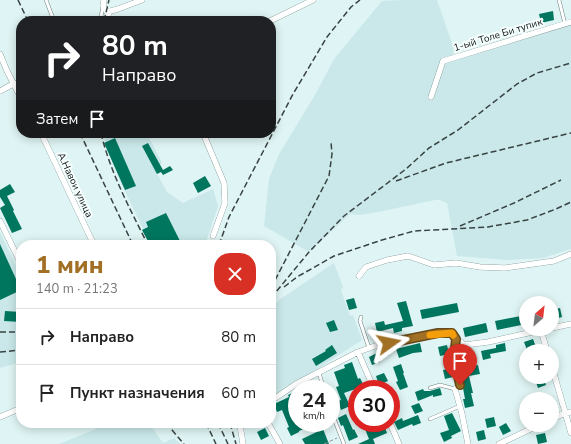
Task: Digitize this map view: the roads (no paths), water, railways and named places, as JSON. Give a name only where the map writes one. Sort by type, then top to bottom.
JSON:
[{"type":"street","points":[[104,0],[103,6],[106,12],[118,10],[142,0]]},
{"type":"street","points":[[276,18],[313,0]]},
{"type":"street","points":[[108,16],[109,11]]},
{"type":"street","name":"1-ый Толе Би тупик","points":[[431,97],[443,61],[568,23]]},
{"type":"street","points":[[0,54],[16,89]]},
{"type":"street","points":[[0,91],[13,84]]},
{"type":"street","name":"А.Навои улица","points":[[43,138],[92,240]]},
{"type":"street","points":[[206,138],[224,183],[225,204],[213,236]]},
{"type":"street","points":[[0,221],[16,254]]},
{"type":"street","points":[[359,276],[366,267],[387,260],[408,256],[434,265],[456,263],[480,267],[505,268],[554,261],[571,254]]},
{"type":"street","points":[[559,327],[571,324]]},
{"type":"street","points":[[276,398],[296,384],[358,352],[369,348],[438,333],[452,333],[456,339],[465,345],[488,342],[519,335]]},
{"type":"street","points":[[456,339],[454,358],[460,385],[455,389],[468,444]]},
{"type":"street","points":[[358,352],[370,380]]},
{"type":"street","points":[[558,384],[568,412],[571,433]]},
{"type":"street","points":[[0,417],[16,410]]},
{"type":"street","points":[[240,428],[243,444]]},
{"type":"street","points":[[271,428],[280,444]]},
{"type":"street","points":[[394,432],[399,444]]},
{"type":"street","points":[[499,444],[524,432]]},
{"type":"lane","points":[[46,0],[52,16]]},
{"type":"lane","points":[[559,0],[568,23]]},
{"type":"lane","points":[[101,16],[103,6]]},
{"type":"lane","points":[[361,317],[360,321],[369,348]]},
{"type":"lane","points":[[319,373],[321,380]]},
{"type":"lane","points":[[430,388],[440,385],[455,389]]},
{"type":"lane","points":[[430,419],[460,406]]},
{"type":"lane","points":[[339,432],[344,444]]},
{"type":"railway","points":[[18,0],[26,16]]},
{"type":"railway","points":[[105,16],[109,0]]},
{"type":"railway","points":[[276,127],[293,94],[327,37],[351,7],[360,0]]},
{"type":"railway","points":[[276,292],[309,252],[344,216],[406,169],[429,148],[458,130],[517,84],[537,73],[571,63]]},
{"type":"railway","points":[[396,181],[446,163],[571,133]]},
{"type":"railway","points":[[82,138],[131,240]]},
{"type":"railway","points":[[102,138],[115,176],[146,240]]},
{"type":"railway","points":[[221,240],[229,217],[270,138]]},
{"type":"railway","points":[[276,278],[329,176],[332,154],[331,142]]},
{"type":"railway","points":[[460,226],[514,203],[561,180]]},
{"type":"railway","points":[[284,287],[297,277],[334,256],[382,240],[414,231],[488,227],[527,220],[571,202]]},
{"type":"railway","points":[[0,332],[16,332]]},
{"type":"railway","points":[[0,352],[16,350]]},
{"type":"railway","points":[[170,428],[184,444]]},
{"type":"railway","points":[[208,428],[216,444]]},
{"type":"railway","points":[[220,428],[228,444]]},
{"type":"railway","points":[[231,428],[236,444]]}]
